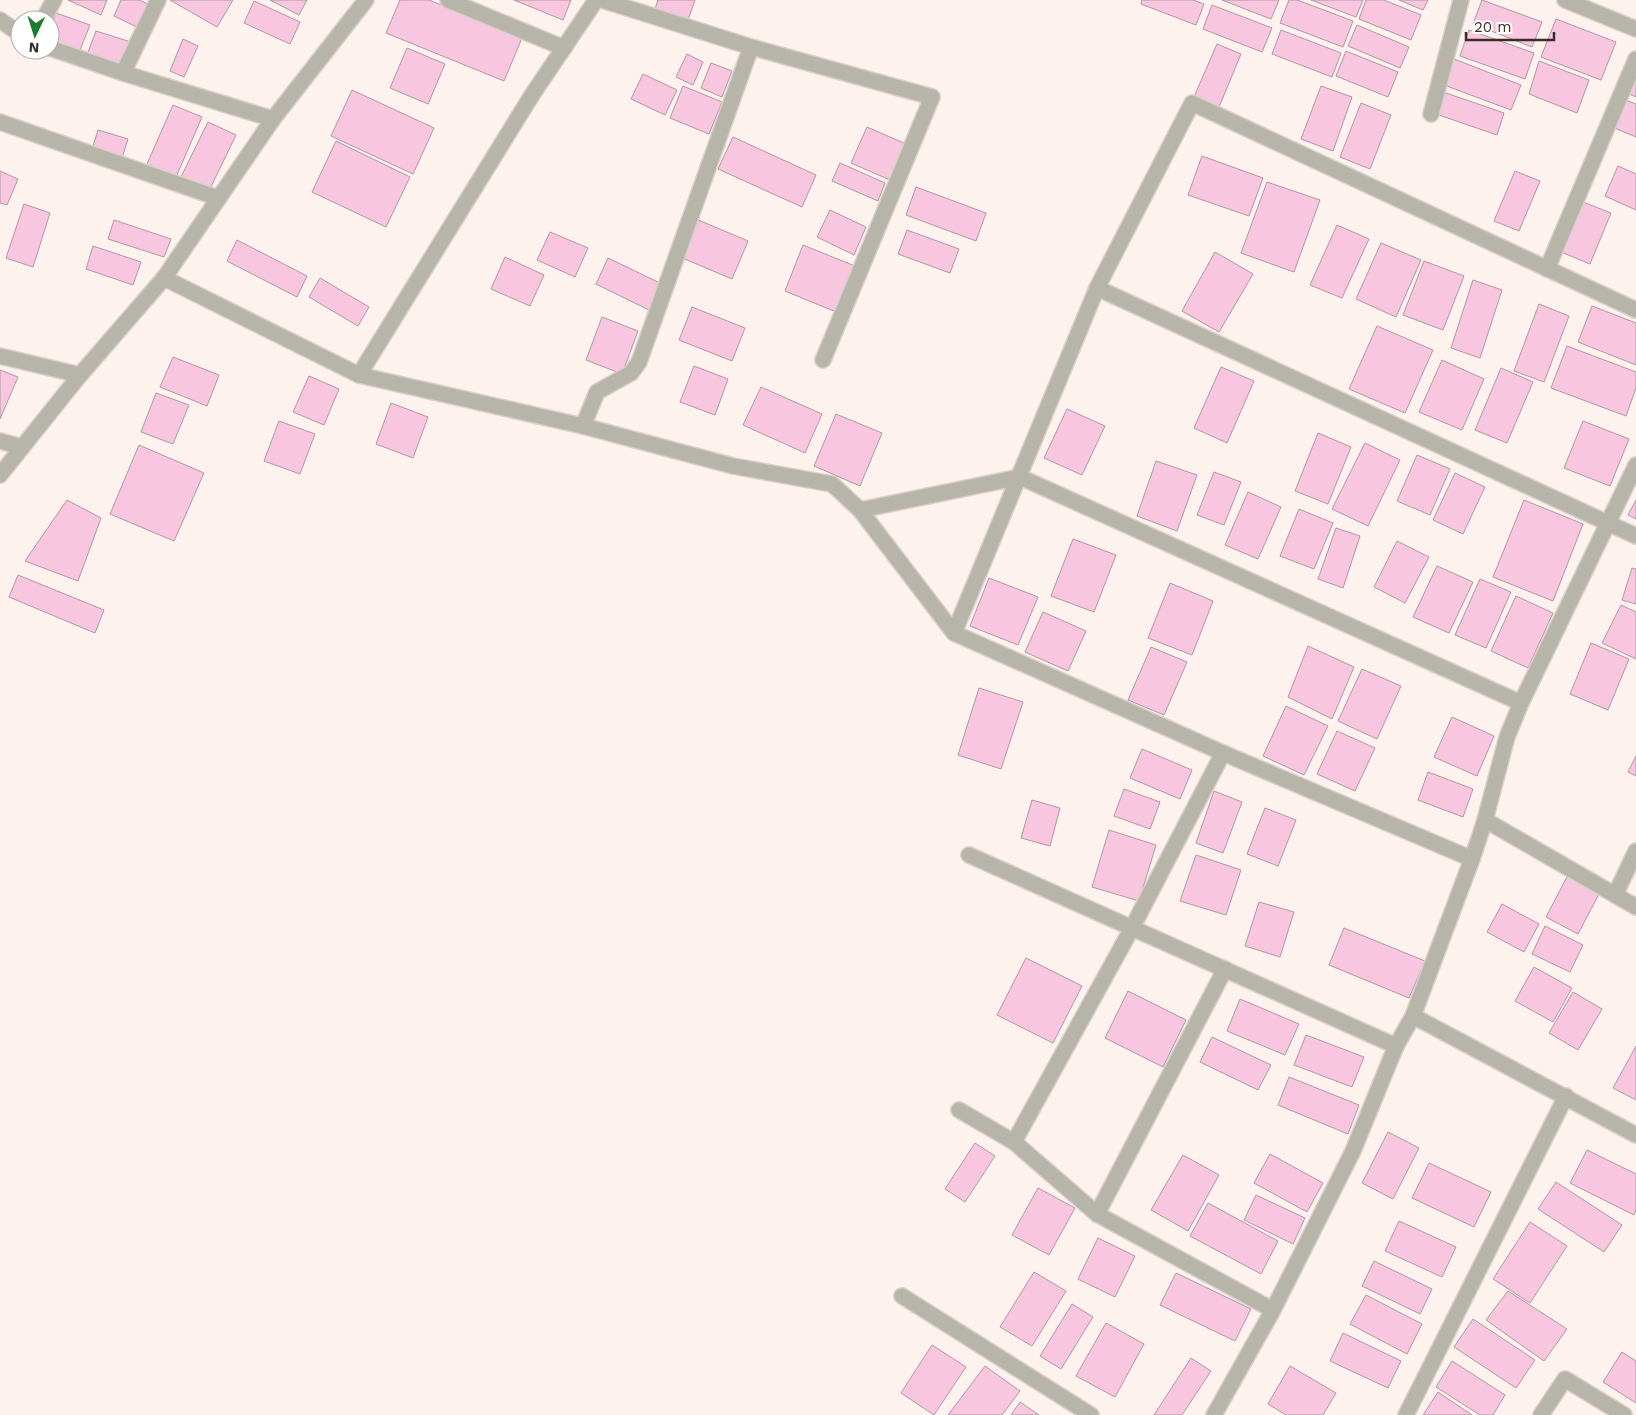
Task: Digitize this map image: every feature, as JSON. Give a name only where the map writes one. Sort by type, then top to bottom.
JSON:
[{"type":"street","points":[[122,73],[158,0]]},
{"type":"street","points":[[0,475],[80,374],[164,278],[273,119],[366,0]]},
{"type":"street","points":[[448,0],[564,48]]},
{"type":"street","points":[[359,375],[532,95],[596,0]]},
{"type":"street","points":[[602,0],[752,47],[932,97],[823,360]]},
{"type":"street","points":[[1431,114],[1461,0]]},
{"type":"street","points":[[1565,0],[1636,29]]},
{"type":"street","points":[[583,426],[597,392],[631,372],[639,362],[752,47]]},
{"type":"street","points":[[60,51],[122,73],[273,119]]},
{"type":"street","points":[[1547,269],[1636,59]]},
{"type":"street","points":[[954,633],[1097,288],[1192,103],[1636,310]]},
{"type":"street","points":[[0,122],[218,198]]},
{"type":"street","points":[[164,278],[359,375],[583,426],[733,466],[832,484],[860,510],[954,633],[1223,753],[1472,859]]},
{"type":"street","points":[[1097,288],[1636,536]]},
{"type":"street","points":[[0,356],[80,374]]},
{"type":"street","points":[[0,441],[22,447]]},
{"type":"street","points":[[1214,1415],[1273,1310],[1353,1151],[1396,1046],[1413,1016],[1472,859],[1485,820],[1507,737],[1521,703],[1636,465]]},
{"type":"street","points":[[860,510],[1020,477],[1521,703]]},
{"type":"street","points":[[1014,1142],[1132,928],[1223,753]]},
{"type":"street","points":[[1485,820],[1636,907]]},
{"type":"street","points":[[1615,895],[1636,851]]},
{"type":"street","points":[[969,855],[1396,1046]]},
{"type":"street","points":[[1097,1214],[1225,969]]},
{"type":"street","points":[[1413,1016],[1636,1135]]},
{"type":"street","points":[[1406,1415],[1566,1096]]},
{"type":"street","points":[[959,1110],[1014,1142],[1097,1214],[1273,1310]]},
{"type":"street","points":[[902,1296],[1091,1415]]},
{"type":"street","points":[[1541,1415],[1565,1379],[1624,1415]]},
{"type":"building","points":[[68,0],[107,0],[101,15]]},
{"type":"building","points":[[121,0],[140,0],[149,5],[139,28],[114,16]]},
{"type":"building","points":[[170,0],[233,0],[217,27]]},
{"type":"building","points":[[270,0],[307,0],[299,15]]},
{"type":"building","points":[[400,0],[429,0],[522,38],[504,81],[386,33]]},
{"type":"building","points":[[514,0],[571,0],[563,20]]},
{"type":"building","points":[[658,0],[695,0],[687,23],[654,12]]},
{"type":"building","points":[[1142,0],[1193,0],[1204,4],[1196,25],[1141,4]]},
{"type":"building","points":[[1222,0],[1279,0],[1271,19]]},
{"type":"building","points":[[1289,0],[1297,0],[1353,21],[1343,47],[1280,23]]},
{"type":"building","points":[[1311,0],[1363,0],[1356,17]]},
{"type":"building","points":[[1366,0],[1384,0],[1421,15],[1411,40],[1359,19]]},
{"type":"building","points":[[1399,0],[1428,0],[1423,10]]},
{"type":"building","points":[[1482,0],[1542,22],[1532,47],[1473,24]]},
{"type":"building","points":[[254,1],[300,22],[290,44],[244,23]]},
{"type":"building","points":[[1212,5],[1272,28],[1262,52],[1203,29]]},
{"type":"building","points":[[60,14],[90,25],[80,50],[60,43]]},
{"type":"building","points":[[1556,19],[1616,42],[1601,80],[1541,57]]},
{"type":"building","points":[[1357,25],[1409,47],[1400,68],[1348,46]]},
{"type":"building","points":[[1281,30],[1341,53],[1332,77],[1272,54]]},
{"type":"building","points":[[1469,30],[1534,53],[1525,79],[1460,56]]},
{"type":"building","points":[[96,31],[131,42],[123,66],[87,55]]},
{"type":"building","points":[[183,39],[198,46],[184,77],[170,71]]},
{"type":"building","points":[[1217,44],[1241,54],[1219,107],[1194,97]]},
{"type":"building","points":[[407,48],[445,64],[428,104],[390,88]]},
{"type":"building","points":[[1346,51],[1398,72],[1388,97],[1336,76]]},
{"type":"building","points":[[687,54],[703,62],[693,85],[676,77]]},
{"type":"building","points":[[1454,59],[1521,85],[1511,110],[1444,85]]},
{"type":"building","points":[[1539,61],[1589,80],[1577,113],[1529,94]]},
{"type":"building","points":[[711,63],[732,71],[722,97],[701,88]]},
{"type":"building","points":[[643,74],[677,90],[665,115],[631,99]]},
{"type":"building","points":[[1636,79],[1636,97],[1629,94]]},
{"type":"building","points":[[683,86],[722,102],[709,134],[670,118]]},
{"type":"building","points":[[1321,86],[1352,97],[1333,151],[1301,139]]},
{"type":"building","points":[[352,90],[434,128],[413,174],[331,136]]},
{"type":"building","points":[[1443,92],[1504,113],[1497,135],[1436,114]]},
{"type":"building","points":[[1623,99],[1636,104],[1636,137],[1612,127]]},
{"type":"building","points":[[1361,103],[1391,115],[1370,169],[1340,157]]},
{"type":"building","points":[[173,105],[202,117],[176,177],[147,164]]},
{"type":"building","points":[[208,122],[236,135],[208,193],[180,179]]},
{"type":"building","points":[[867,127],[906,144],[890,180],[851,163]]},
{"type":"building","points":[[98,130],[128,139],[122,158],[92,149]]},
{"type":"building","points":[[733,137],[816,175],[802,207],[718,169]]},
{"type":"building","points":[[336,141],[410,177],[386,227],[312,192]]},
{"type":"building","points":[[1202,156],[1263,178],[1249,216],[1188,195]]},
{"type":"building","points":[[840,163],[885,183],[878,201],[832,181]]},
{"type":"building","points":[[1618,166],[1636,174],[1636,210],[1605,196]]},
{"type":"building","points":[[0,171],[18,179],[7,205],[0,203]]},
{"type":"building","points":[[1515,171],[1540,181],[1519,231],[1494,221]]},
{"type":"building","points":[[1267,182],[1320,200],[1294,272],[1241,253]]},
{"type":"building","points":[[916,187],[986,213],[976,241],[906,215]]},
{"type":"building","points":[[1583,202],[1611,213],[1590,264],[1561,252]]},
{"type":"building","points":[[24,204],[50,213],[33,267],[6,258]]},
{"type":"building","points":[[830,210],[866,227],[854,255],[817,237]]},
{"type":"building","points":[[696,219],[748,241],[732,279],[680,257]]},
{"type":"building","points":[[114,220],[171,239],[164,257],[108,239]]},
{"type":"building","points":[[1337,225],[1369,239],[1342,298],[1310,285]]},
{"type":"building","points":[[907,230],[959,249],[950,273],[898,254]]},
{"type":"building","points":[[550,232],[588,248],[575,277],[537,260]]},
{"type":"building","points":[[237,240],[307,276],[297,297],[227,261]]},
{"type":"building","points":[[1381,243],[1421,260],[1396,317],[1356,299]]},
{"type":"building","points":[[803,245],[855,266],[836,312],[785,291]]},
{"type":"building","points":[[93,246],[141,262],[133,285],[86,269]]},
{"type":"building","points":[[1215,252],[1253,274],[1219,332],[1182,311]]},
{"type":"building","points":[[505,257],[544,275],[530,306],[491,289]]},
{"type":"building","points":[[608,258],[662,284],[649,310],[596,284]]},
{"type":"building","points":[[1424,261],[1464,276],[1443,330],[1403,315]]},
{"type":"building","points":[[320,278],[369,307],[358,326],[309,297]]},
{"type":"building","points":[[1473,280],[1502,290],[1480,358],[1451,348]]},
{"type":"building","points":[[1539,304],[1569,316],[1544,382],[1514,371]]},
{"type":"building","points":[[1592,306],[1636,323],[1636,365],[1578,342]]},
{"type":"building","points":[[692,307],[745,328],[732,361],[679,340]]},
{"type":"building","points":[[602,317],[638,331],[622,374],[586,360]]},
{"type":"building","points":[[1377,326],[1433,350],[1405,413],[1349,389]]},
{"type":"building","points":[[1567,346],[1636,372],[1636,388],[1626,416],[1551,388]]},
{"type":"building","points":[[173,357],[219,375],[207,406],[160,387]]},
{"type":"building","points":[[1442,360],[1484,379],[1462,430],[1419,412]]},
{"type":"building","points":[[694,366],[728,379],[715,415],[680,402]]},
{"type":"building","points":[[1221,367],[1254,381],[1227,443],[1194,428]]},
{"type":"building","points":[[1501,368],[1533,382],[1507,443],[1475,430]]},
{"type":"building","points":[[0,370],[18,377],[0,419]]},
{"type":"building","points":[[309,376],[339,389],[324,425],[293,412]]},
{"type":"building","points":[[761,387],[822,414],[805,453],[743,425]]},
{"type":"building","points":[[156,393],[189,405],[173,444],[141,432]]},
{"type":"building","points":[[391,403],[428,417],[413,458],[376,444]]},
{"type":"building","points":[[1067,409],[1105,426],[1082,475],[1044,458]]},
{"type":"building","points":[[836,414],[882,433],[860,486],[814,466]]},
{"type":"building","points":[[279,421],[315,434],[300,474],[264,461]]},
{"type":"building","points":[[1583,421],[1629,439],[1610,486],[1564,468]]},
{"type":"building","points":[[1318,433],[1351,447],[1328,504],[1295,491]]},
{"type":"building","points":[[1365,443],[1400,460],[1368,526],[1332,509]]},
{"type":"building","points":[[139,445],[204,473],[174,541],[110,514]]},
{"type":"building","points":[[1417,455],[1450,469],[1430,515],[1397,501]]},
{"type":"building","points":[[1156,461],[1197,475],[1177,531],[1137,516]]},
{"type":"building","points":[[1214,472],[1241,482],[1224,525],[1197,515]]},
{"type":"building","points":[[1455,473],[1485,487],[1463,534],[1433,520]]},
{"type":"building","points":[[1248,492],[1281,507],[1258,559],[1225,545]]},
{"type":"building","points":[[67,500],[101,518],[78,581],[25,561]]},
{"type":"building","points":[[1524,500],[1583,524],[1553,601],[1493,577]]},
{"type":"building","points":[[1636,500],[1636,519],[1628,515]]},
{"type":"building","points":[[1299,509],[1333,523],[1314,569],[1280,556]]},
{"type":"building","points":[[1336,528],[1360,536],[1343,588],[1318,579]]},
{"type":"building","points":[[1073,539],[1116,555],[1094,612],[1051,596]]},
{"type":"building","points":[[1397,541],[1429,557],[1405,603],[1374,587]]},
{"type":"building","points":[[1437,566],[1473,582],[1449,633],[1413,617]]},
{"type":"building","points":[[1632,568],[1636,569],[1636,604],[1622,600]]},
{"type":"building","points":[[18,575],[104,610],[95,633],[9,597]]},
{"type":"building","points":[[989,578],[1038,597],[1018,645],[970,626]]},
{"type":"building","points":[[1480,579],[1511,592],[1486,648],[1455,635]]},
{"type":"building","points":[[1170,583],[1213,601],[1192,655],[1148,638]]},
{"type":"building","points":[[1516,596],[1553,613],[1528,668],[1491,651]]},
{"type":"building","points":[[1621,605],[1636,612],[1636,659],[1602,643]]},
{"type":"building","points":[[1043,612],[1086,631],[1068,671],[1025,652]]},
{"type":"building","points":[[1591,643],[1629,659],[1608,710],[1570,694]]},
{"type":"building","points":[[1308,646],[1354,667],[1332,719],[1288,697]]},
{"type":"building","points":[[1151,647],[1187,662],[1164,715],[1128,700]]},
{"type":"building","points":[[1362,669],[1401,686],[1377,739],[1338,721]]},
{"type":"building","points":[[979,688],[1023,702],[1001,769],[958,755]]},
{"type":"building","points":[[1286,706],[1328,726],[1304,775],[1263,756]]},
{"type":"building","points":[[1452,717],[1494,736],[1477,776],[1434,757]]},
{"type":"building","points":[[1337,731],[1375,748],[1355,791],[1317,774]]},
{"type":"building","points":[[1142,749],[1192,770],[1180,799],[1130,778]]},
{"type":"building","points":[[1636,756],[1636,776],[1628,772]]},
{"type":"building","points":[[1428,772],[1473,789],[1463,817],[1418,800]]},
{"type":"building","points":[[1124,789],[1160,802],[1150,829],[1114,816]]},
{"type":"building","points":[[1214,791],[1242,802],[1223,853],[1196,843]]},
{"type":"building","points":[[1032,800],[1060,808],[1050,846],[1021,838]]},
{"type":"building","points":[[1265,808],[1296,820],[1278,866],[1247,854]]},
{"type":"building","points":[[1109,830],[1156,845],[1139,901],[1092,887]]},
{"type":"building","points":[[1196,855],[1241,870],[1226,915],[1180,901]]},
{"type":"building","points":[[1568,875],[1600,892],[1578,934],[1546,917]]},
{"type":"building","points":[[1259,902],[1294,912],[1280,957],[1245,946]]},
{"type":"building","points":[[1502,904],[1539,924],[1524,952],[1487,932]]},
{"type":"building","points":[[1545,926],[1583,945],[1570,972],[1532,954]]},
{"type":"building","points":[[1344,928],[1425,961],[1409,998],[1329,965]]},
{"type":"building","points":[[1026,958],[1082,986],[1053,1043],[997,1015]]},
{"type":"building","points":[[1534,967],[1572,988],[1553,1022],[1515,1001]]},
{"type":"building","points":[[1128,991],[1186,1020],[1163,1067],[1105,1038]]},
{"type":"building","points":[[1573,992],[1602,1009],[1578,1050],[1549,1033]]},
{"type":"building","points":[[1240,999],[1299,1024],[1285,1055],[1227,1031]]},
{"type":"building","points":[[1306,1035],[1364,1057],[1352,1087],[1294,1065]]},
{"type":"building","points":[[1212,1037],[1271,1065],[1258,1090],[1200,1062]]},
{"type":"building","points":[[1636,1046],[1636,1100],[1613,1088]]},
{"type":"building","points":[[1289,1077],[1359,1105],[1348,1134],[1278,1105]]},
{"type":"building","points":[[1388,1132],[1419,1148],[1393,1199],[1362,1183]]},
{"type":"building","points":[[975,1143],[995,1156],[965,1202],[945,1189]]},
{"type":"building","points":[[1587,1150],[1636,1174],[1636,1210],[1634,1215],[1570,1183]]},
{"type":"building","points":[[1270,1154],[1323,1183],[1307,1212],[1254,1183]]},
{"type":"building","points":[[1183,1155],[1219,1175],[1188,1231],[1151,1210]]},
{"type":"building","points":[[1429,1163],[1491,1192],[1474,1227],[1412,1198]]},
{"type":"building","points":[[1556,1182],[1622,1225],[1604,1252],[1538,1209]]},
{"type":"building","points":[[1038,1188],[1075,1208],[1049,1255],[1012,1235]]},
{"type":"building","points":[[1256,1195],[1305,1218],[1293,1244],[1244,1220]]},
{"type":"building","points":[[1208,1203],[1278,1241],[1261,1274],[1190,1236]]},
{"type":"building","points":[[1399,1221],[1456,1247],[1442,1277],[1385,1251]]},
{"type":"building","points":[[1530,1222],[1567,1246],[1530,1303],[1493,1279]]},
{"type":"building","points":[[1098,1238],[1135,1256],[1115,1297],[1078,1279]]},
{"type":"building","points":[[1374,1261],[1432,1289],[1420,1314],[1362,1286]]},
{"type":"building","points":[[1034,1272],[1066,1291],[1032,1346],[1000,1327]]},
{"type":"building","points":[[1176,1273],[1251,1309],[1235,1341],[1160,1305]]},
{"type":"building","points":[[1508,1291],[1567,1329],[1544,1361],[1486,1320]]},
{"type":"building","points":[[1366,1295],[1422,1324],[1407,1354],[1350,1324]]},
{"type":"building","points":[[1072,1304],[1093,1317],[1061,1369],[1040,1356]]},
{"type":"building","points":[[1473,1319],[1535,1360],[1516,1388],[1454,1347]]},
{"type":"building","points":[[1106,1323],[1144,1344],[1115,1397],[1076,1376]]},
{"type":"building","points":[[1343,1333],[1401,1361],[1388,1388],[1330,1361]]},
{"type":"building","points":[[932,1345],[966,1367],[934,1415],[901,1393]]},
{"type":"building","points":[[1622,1352],[1636,1361],[1636,1403],[1603,1382]]},
{"type":"building","points":[[1191,1358],[1211,1371],[1182,1415],[1154,1415]]},
{"type":"building","points":[[1452,1361],[1505,1395],[1493,1415],[1480,1415],[1436,1387]]},
{"type":"building","points":[[985,1366],[1020,1391],[1002,1415],[948,1415]]},
{"type":"building","points":[[1290,1366],[1336,1393],[1323,1415],[1286,1415],[1268,1404]]},
{"type":"building","points":[[1438,1392],[1472,1415],[1423,1415]]},
{"type":"building","points":[[1020,1402],[1039,1415],[1011,1415]]}]
